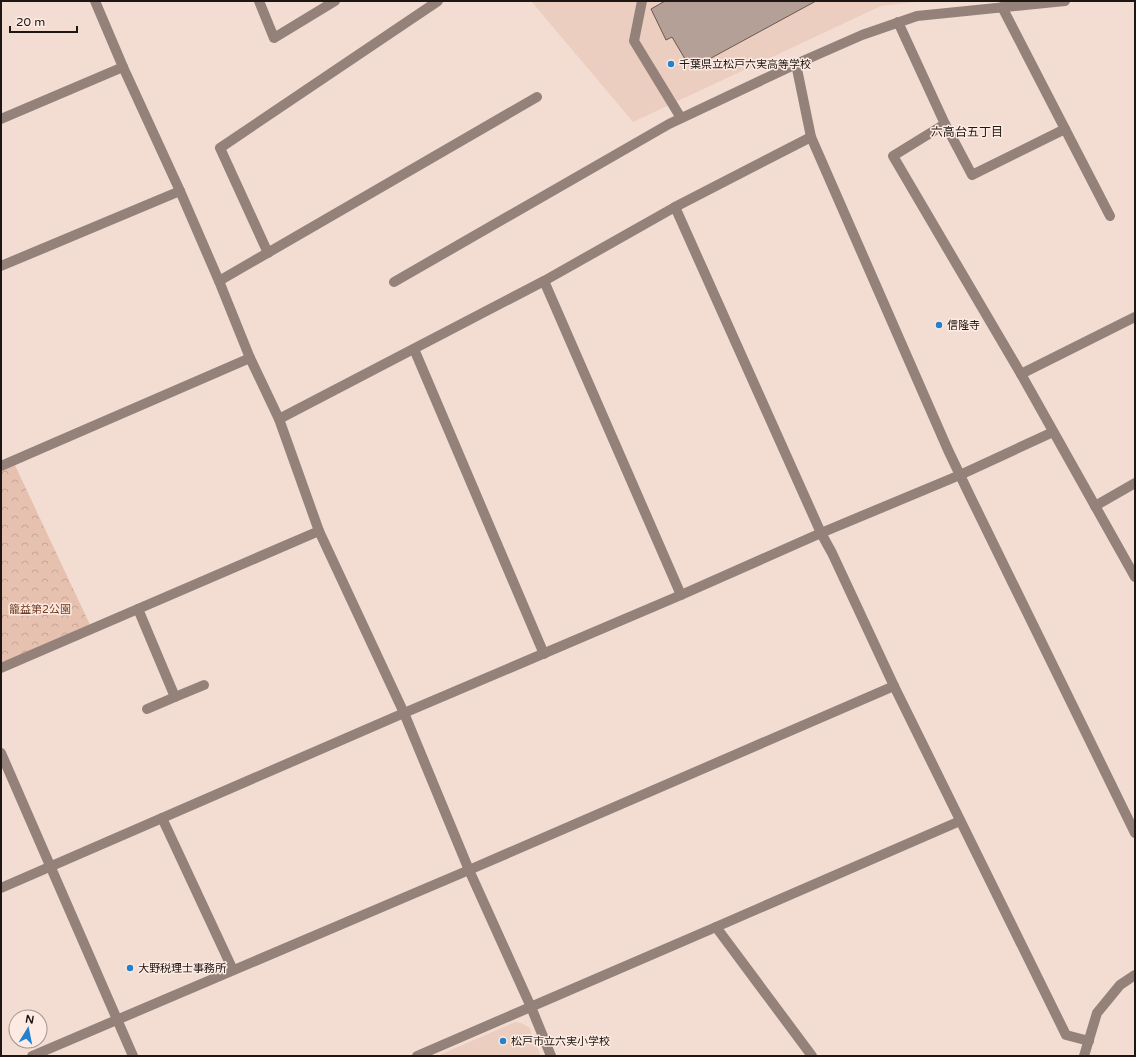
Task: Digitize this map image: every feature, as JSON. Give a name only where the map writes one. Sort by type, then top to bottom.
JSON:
[{"type":"street","points":[[95,1],[123,67],[180,191],[250,358],[279,419],[320,531],[404,714],[469,870],[531,1007],[551,1056]]},
{"type":"street","points":[[259,1],[274,38],[335,1]]},
{"type":"street","points":[[268,253],[220,148],[438,1]]},
{"type":"street","points":[[642,1],[634,41],[681,118]]},
{"type":"street","points":[[394,282],[662,128],[796,64],[862,35],[917,16],[1065,1]]},
{"type":"street","points":[[1002,7],[1110,216]]},
{"type":"street","points":[[898,22],[945,124],[972,175],[1065,129]]},
{"type":"street","points":[[796,64],[811,137],[960,476],[1135,833]]},
{"type":"street","points":[[1,119],[123,67]]},
{"type":"street","points":[[219,281],[537,97]]},
{"type":"street","points":[[945,124],[892,156],[1021,374],[1135,577]]},
{"type":"street","points":[[279,419],[544,281],[675,207],[811,137]]},
{"type":"street","points":[[1,266],[180,191]]},
{"type":"street","points":[[675,207],[821,533],[832,553],[894,686],[1066,1035],[1089,1041]]},
{"type":"street","points":[[544,281],[681,595]]},
{"type":"street","points":[[1021,374],[1135,317]]},
{"type":"street","points":[[414,349],[544,654]]},
{"type":"street","points":[[1,466],[250,358]]},
{"type":"street","points":[[1,888],[681,595],[821,533],[960,476],[1054,432]]},
{"type":"street","points":[[1095,506],[1135,483]]},
{"type":"street","points":[[1,668],[320,531]]},
{"type":"street","points":[[138,609],[175,697]]},
{"type":"street","points":[[147,709],[204,686]]},
{"type":"street","points":[[32,1056],[469,870],[894,686]]},
{"type":"street","points":[[1,753],[133,1056]]},
{"type":"street","points":[[162,818],[233,970]]},
{"type":"street","points":[[417,1056],[960,821]]},
{"type":"street","points":[[716,927],[812,1056]]},
{"type":"street","points":[[1084,1056],[1097,1013],[1120,985],[1135,975]]},
{"type":"shaded area","name":"千葉県立松戸六実高等学校","points":[[531,1],[926,1],[881,6],[633,122]]},
{"type":"shaded area","name":"松戸市立六実小学校","points":[[515,1022],[529,1027],[541,1056],[437,1056]]},
{"type":"green space","name":"籠益第2公園","points":[[13,461],[92,629],[1,668],[1,466]]},
{"type":"building","points":[[665,1],[816,1],[691,69],[672,37],[666,40],[651,9]]},
{"type":"place","name":"千葉県立松戸六実高等学校","points":[[671,64]]},
{"type":"place","name":"信隆寺","points":[[939,325]]},
{"type":"place","name":"大野税理士事務所","points":[[130,968]]},
{"type":"place","name":"松戸市立六実小学校","points":[[503,1041]]},
{"type":"district","name":"六高台五丁目","points":[[967,132]]}]
